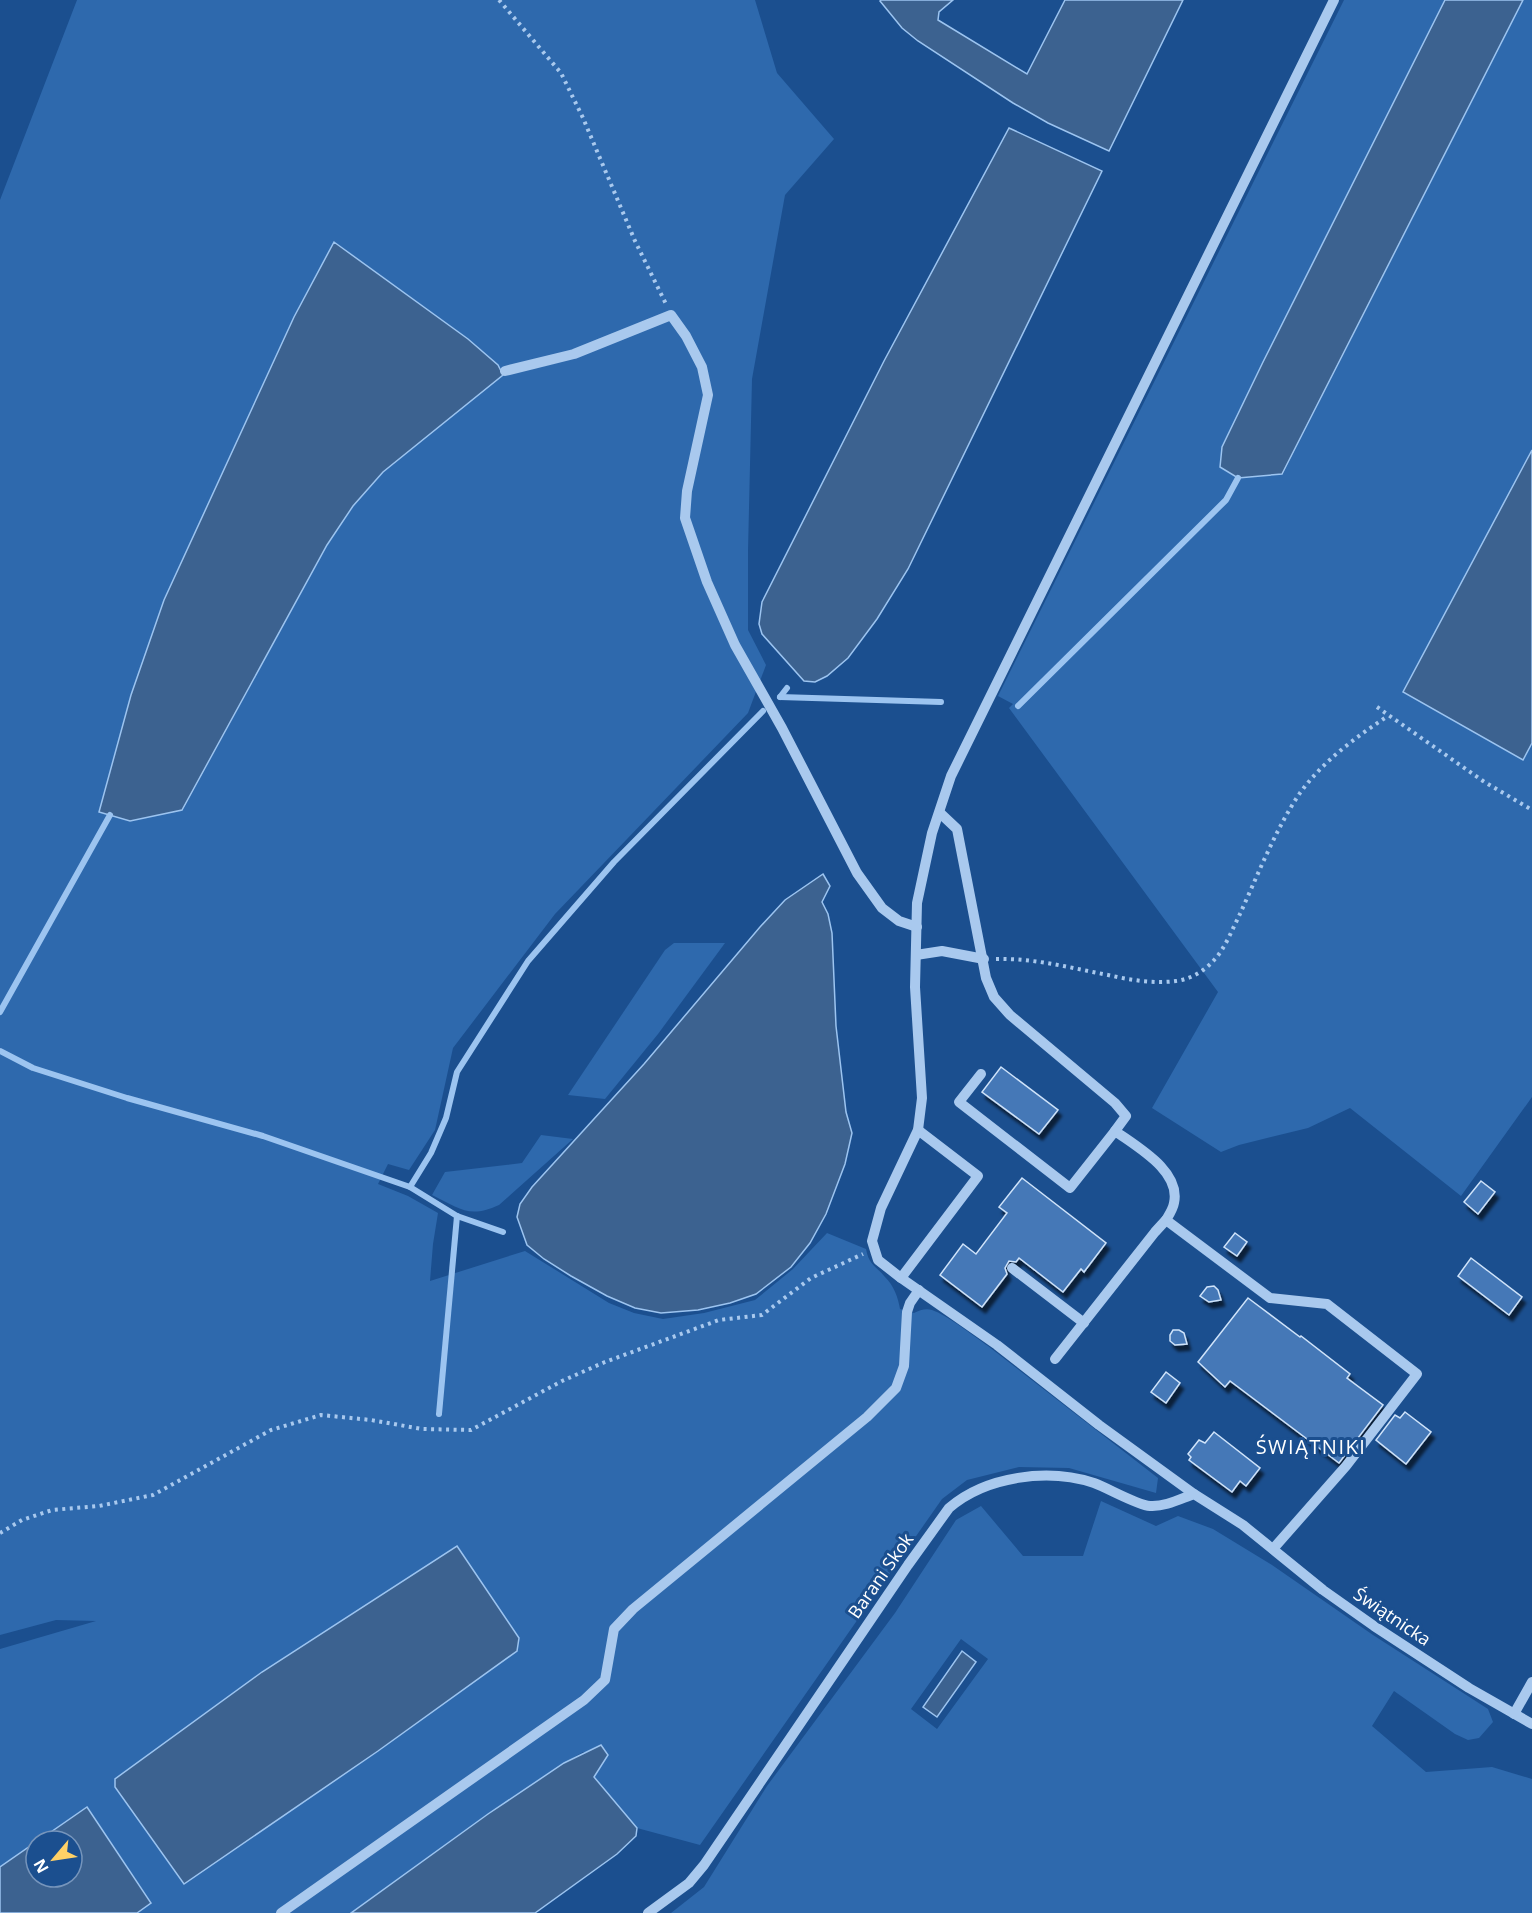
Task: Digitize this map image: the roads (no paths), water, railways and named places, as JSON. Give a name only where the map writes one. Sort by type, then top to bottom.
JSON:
[{"type":"street","points":[[1194,1494],[1099,1425],[997,1345],[878,1260],[872,1241],[881,1208],[918,1130],[922,1098],[915,987],[917,903],[932,833],[951,776],[1334,0]]},
{"type":"street","points":[[505,371],[574,354],[671,315],[686,336],[702,367],[708,395],[687,491],[685,518],[707,582],[735,645],[782,728],[857,873],[882,908],[899,921],[917,927]]},
{"type":"street","points":[[940,813],[957,829],[986,978],[994,997],[1010,1015],[1115,1103],[1126,1116],[1070,1188],[959,1102],[981,1074]]},
{"type":"street","points":[[916,955],[942,951],[984,959]]},
{"type":"street","points":[[901,1278],[978,1176],[918,1130]]},
{"type":"street","points":[[1055,1359],[1166,1220],[1175,1203],[1173,1182],[1160,1164],[1115,1131]]},
{"type":"street","points":[[1166,1220],[1270,1298],[1327,1304],[1417,1374],[1346,1466],[1273,1549]]},
{"type":"street","points":[[1012,1268],[1084,1323]]},
{"type":"street","points":[[281,1913],[584,1700],[605,1680],[614,1629],[633,1609],[867,1417],[896,1388],[904,1366],[907,1312],[919,1290]]},
{"type":"street","name":"Barani Skok","points":[[648,1913],[689,1883],[704,1865],[908,1565],[939,1521],[958,1501],[989,1485],[1010,1479],[1044,1475],[1092,1483],[1148,1506],[1173,1502],[1194,1494]]},
{"type":"street","name":"Świątnicka","points":[[1194,1494],[1243,1525],[1323,1590],[1393,1638],[1469,1688],[1532,1724]]},
{"type":"street","points":[[1514,1714],[1532,1682]]},
{"type":"waterway","points":[[1018,706],[1226,500],[1238,478]]},
{"type":"waterway","points":[[780,697],[787,688]]},
{"type":"waterway","points":[[780,697],[941,702]]},
{"type":"waterway","points":[[410,1187],[431,1153],[446,1118],[457,1072],[528,961],[614,862],[763,711]]},
{"type":"waterway","points":[[0,1012],[110,815]]},
{"type":"waterway","points":[[0,1051],[33,1068],[127,1098],[263,1136],[410,1187],[457,1216],[503,1232]]},
{"type":"waterway","points":[[439,1414],[457,1216]]},
{"type":"district","name":"ŚWIĄTNIKI","points":[[1311,1447]]}]
